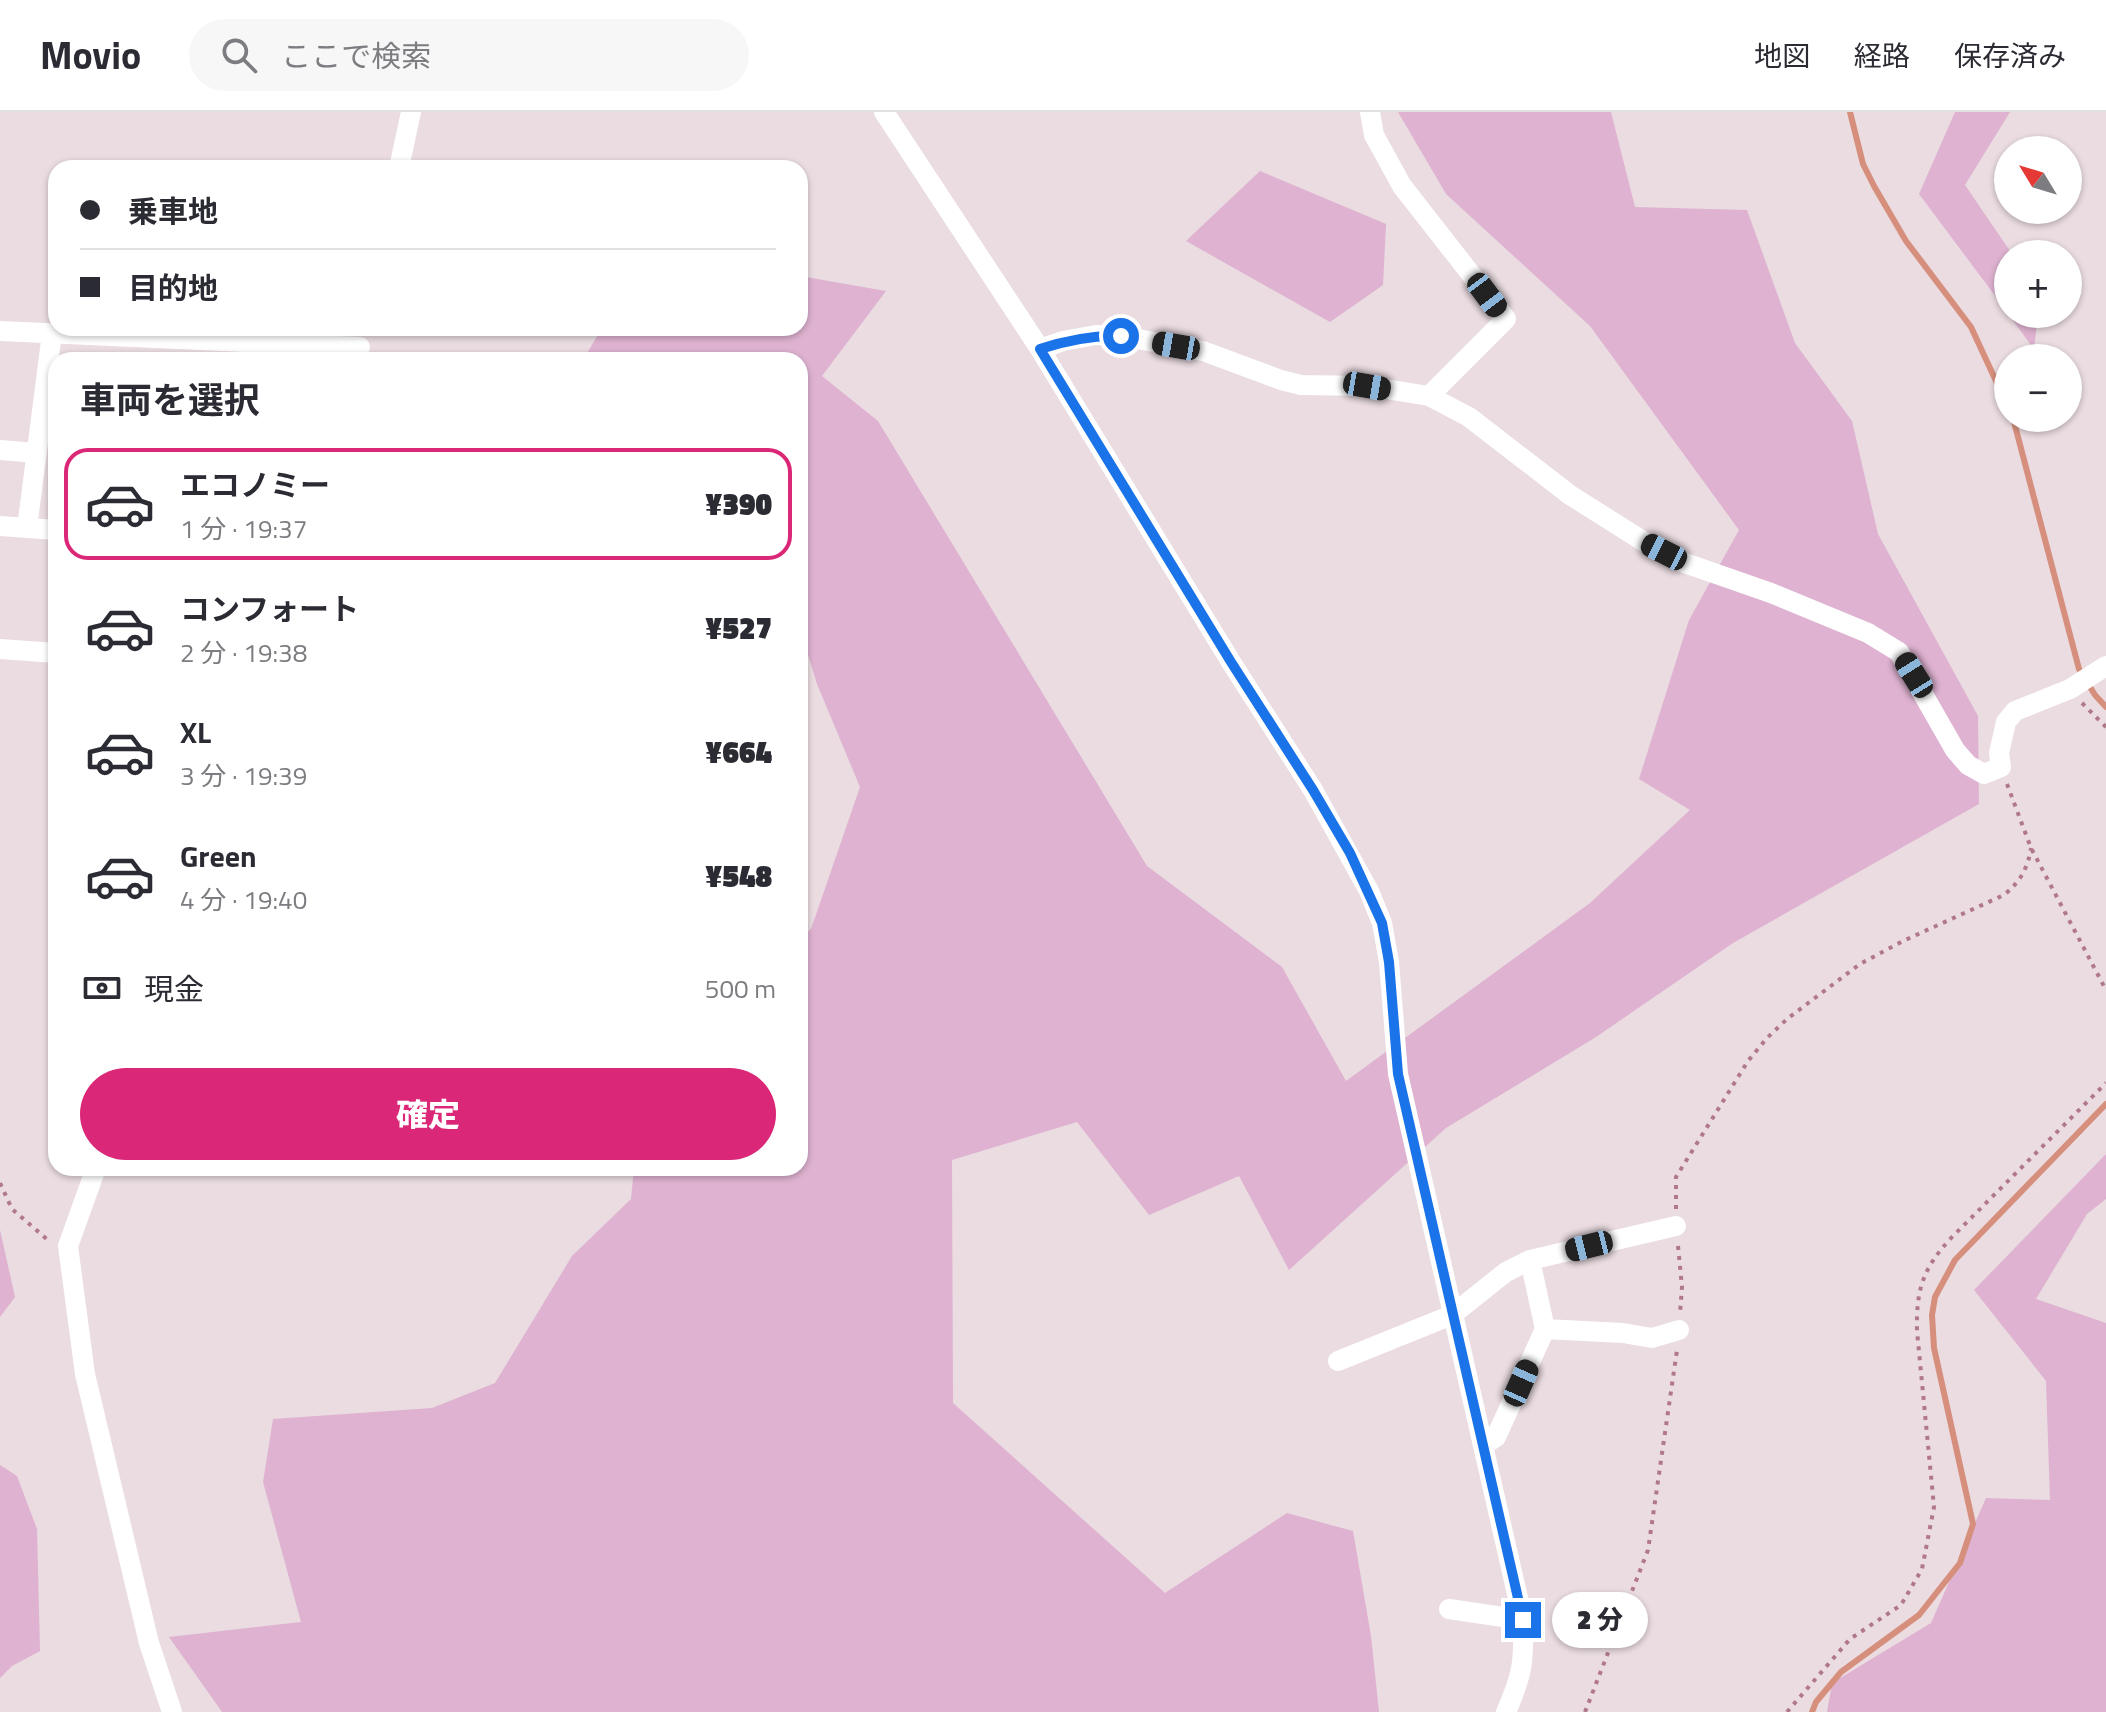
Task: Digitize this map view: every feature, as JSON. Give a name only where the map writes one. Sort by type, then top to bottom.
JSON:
[{"type":"street","points":[[401,160],[411,112]]},
{"type":"street","points":[[884,112],[1040,349],[1313,790],[1369,891],[1382,923],[1389,962],[1398,1074],[1523,1620],[1524,1650],[1520,1679],[1506,1712]]},
{"type":"street","points":[[1370,112],[1374,135],[1402,186],[1506,319],[1429,396]]},
{"type":"street","points":[[0,331],[48,333]]},
{"type":"street","points":[[1040,349],[1096,335],[1121,336],[1203,351],[1301,385],[1367,386],[1429,396],[1469,417],[1570,495],[1646,543],[1682,562],[1771,593],[1868,633],[1899,652],[1947,737],[1968,765],[1984,774],[2001,767],[1999,753],[2006,722],[2015,711],[2070,689],[2106,666]]},
{"type":"street","points":[[117,336],[360,345]]},
{"type":"street","points":[[159,352],[160,338]]},
{"type":"street","points":[[27,528],[48,365]]},
{"type":"street","points":[[0,450],[37,453]]},
{"type":"street","points":[[0,527],[48,529]]},
{"type":"street","points":[[0,649],[48,646]]},
{"type":"street","points":[[93,1176],[68,1246],[85,1374],[145,1630],[172,1712]]},
{"type":"street","points":[[1338,1361],[1452,1315],[1506,1272],[1530,1260],[1676,1226]]},
{"type":"street","points":[[1484,1445],[1496,1437],[1545,1329],[1530,1260]]},
{"type":"street","points":[[1545,1329],[1623,1333],[1652,1338],[1679,1330]]},
{"type":"street","points":[[1449,1609],[1523,1620]]},
{"type":"path","points":[[2070,689],[2106,727]]},
{"type":"path","points":[[2001,767],[2031,848],[2106,990]]},
{"type":"path","points":[[1585,1712],[1648,1550],[1679,1330],[1682,1287],[1676,1226],[1676,1177],[1748,1061],[1787,1019],[1860,964],[2004,895],[2016,885],[2028,865],[2031,848]]},
{"type":"path","points":[[1787,1712],[1850,1639],[1901,1605],[1922,1569],[1934,1507],[1917,1331],[1916,1301],[1924,1275],[1944,1246],[2106,1083]]},
{"type":"path","points":[[0,1183],[12,1209],[50,1241],[68,1246]]},
{"type":"shaded area","points":[[1398,112],[1611,112],[1635,207],[1747,210],[1795,343],[1852,421],[1878,534],[1978,716],[1979,804],[1733,943],[1596,1037],[1446,1128],[1289,1270],[1239,1176],[1149,1215],[1077,1122],[952,1160],[953,1403],[1165,1593],[1287,1513],[1353,1531],[1371,1636],[1379,1712],[222,1712],[169,1637],[301,1622],[263,1482],[273,1419],[432,1408],[495,1383],[572,1256],[631,1199],[633,1176],[808,1176],[808,931],[860,787],[817,684],[808,654],[808,352],[588,352],[597,336],[808,336],[808,277],[886,291],[822,376],[878,421],[1147,866],[1282,967],[1346,1081],[1590,903],[1690,810],[1639,779],[1689,620],[1739,530],[1590,326],[1446,194]]},
{"type":"shaded area","points":[[1955,112],[2010,112],[1965,185],[2002,240],[1994,240],[1994,294],[1919,194]]},
{"type":"shaded area","points":[[1260,171],[1386,224],[1383,285],[1330,322],[1186,241]]},
{"type":"shaded area","points":[[2018,328],[2036,328],[2035,344],[2030,344]]},
{"type":"shaded area","points":[[2106,1154],[2106,1199],[2087,1214],[2036,1299],[2106,1323],[2106,1712],[1827,1712],[1832,1683],[1931,1623],[1986,1498],[2050,1500],[2046,1381],[1974,1290]]},
{"type":"shaded area","points":[[0,1230],[15,1297],[0,1317]]},
{"type":"shaded area","points":[[0,1465],[17,1476],[37,1529],[40,1651],[12,1666],[0,1678]]},
{"type":"waterway","points":[[1850,112],[1863,164],[1874,186],[1906,241],[1971,327],[1994,377]]},
{"type":"waterway","points":[[2017,432],[2079,669],[2106,707]]},
{"type":"waterway","points":[[1812,1712],[1816,1702],[1841,1672],[1919,1615],[1960,1563],[1973,1524],[1934,1348],[1932,1315],[1935,1297],[1955,1260],[2106,1104]]},
{"type":"route","points":[[1121,336],[1096,335],[1040,349],[1313,790],[1350,853],[1382,923],[1389,962],[1398,1074],[1523,1620]]}]
